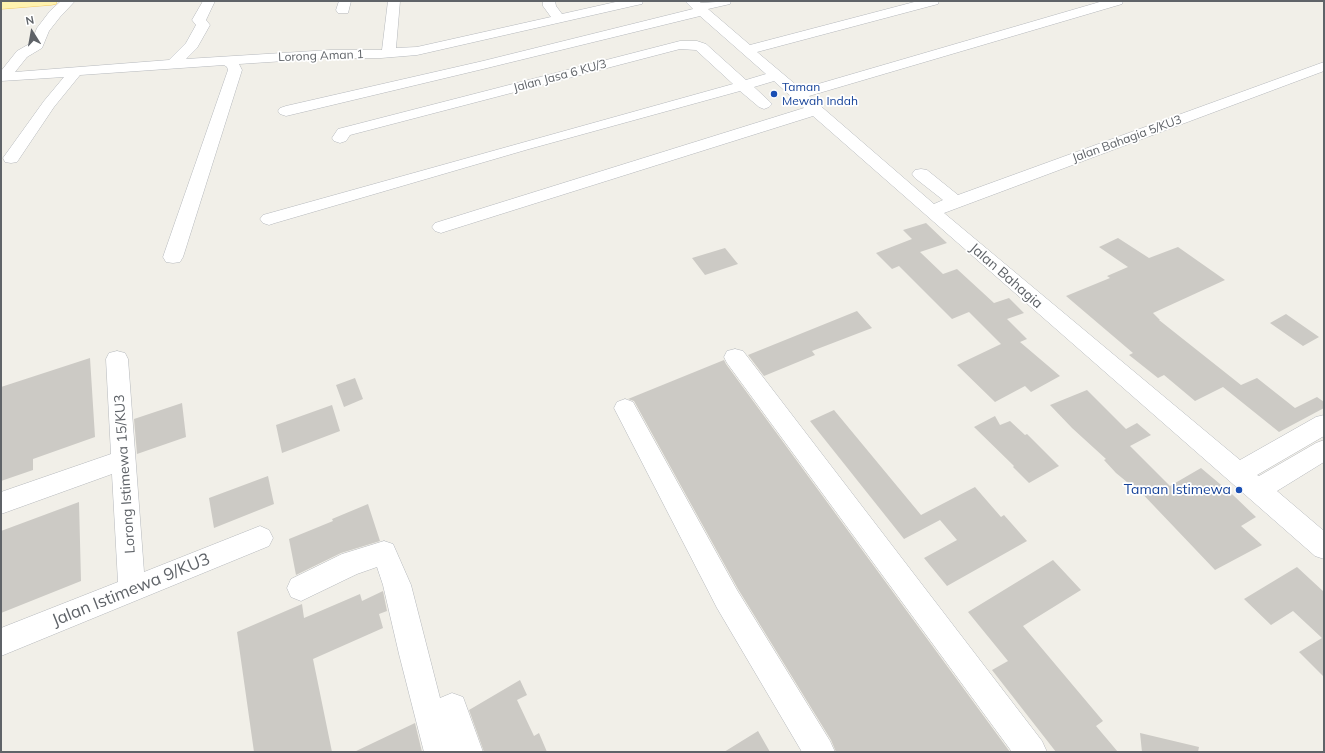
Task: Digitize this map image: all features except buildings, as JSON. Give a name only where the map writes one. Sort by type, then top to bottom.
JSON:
[{"type":"main road","points":[[1,5],[50,1]]},
{"type":"street","points":[[3,77],[22,54],[37,45],[42,31],[55,14],[68,1]]},
{"type":"street","points":[[173,64],[192,45],[203,24],[199,20],[209,1]]},
{"type":"street","points":[[389,53],[394,1]]},
{"type":"street","points":[[549,1],[550,6],[559,19]]},
{"type":"street","name":"Lorong Aman 1","points":[[3,77],[227,60],[417,51],[559,19],[585,7],[637,1]]},
{"type":"street","points":[[286,111],[483,65],[697,6],[724,1]]},
{"type":"street","points":[[747,50],[933,1]]},
{"type":"street","points":[[798,95],[1117,1]]},
{"type":"street","name":"Jalan Bahagia","points":[[697,6],[931,211],[1324,547]]},
{"type":"street","name":"Jalan Jasa 6 KU/3","points":[[340,138],[344,132],[680,45],[697,45],[701,47],[764,104]]},
{"type":"street","points":[[173,257],[235,70],[233,65],[227,60]]},
{"type":"street","name":"Jalan Bahagia 5/KU3","points":[[931,211],[1323,66]]},
{"type":"street","points":[[11,158],[49,104],[76,71]]},
{"type":"street","points":[[269,219],[523,146],[777,76]]},
{"type":"street","points":[[441,227],[815,110]]},
{"type":"street","points":[[921,174],[956,202]]},
{"type":"street","points":[[735,357],[1031,752]]},
{"type":"street","name":"Lorong Istimewa 15/KU3","points":[[117,359],[132,590]]},
{"type":"street","points":[[625,408],[727,599],[818,752]]},
{"type":"street","points":[[1238,474],[1324,424]]},
{"type":"street","points":[[1257,490],[1324,450]]},
{"type":"street","points":[[1,503],[124,460]]},
{"type":"street","name":"Jalan Istimewa 9/KU3","points":[[1,642],[260,538]]},
{"type":"street","points":[[301,588],[351,563],[384,552],[397,585],[413,654],[440,752]]},
{"type":"street","points":[[432,719],[452,708],[467,752]]},
{"type":"place","name":"Taman Mewah Indah","points":[[774,94]]},
{"type":"place","name":"Taman Istimewa","points":[[1239,490]]}]
